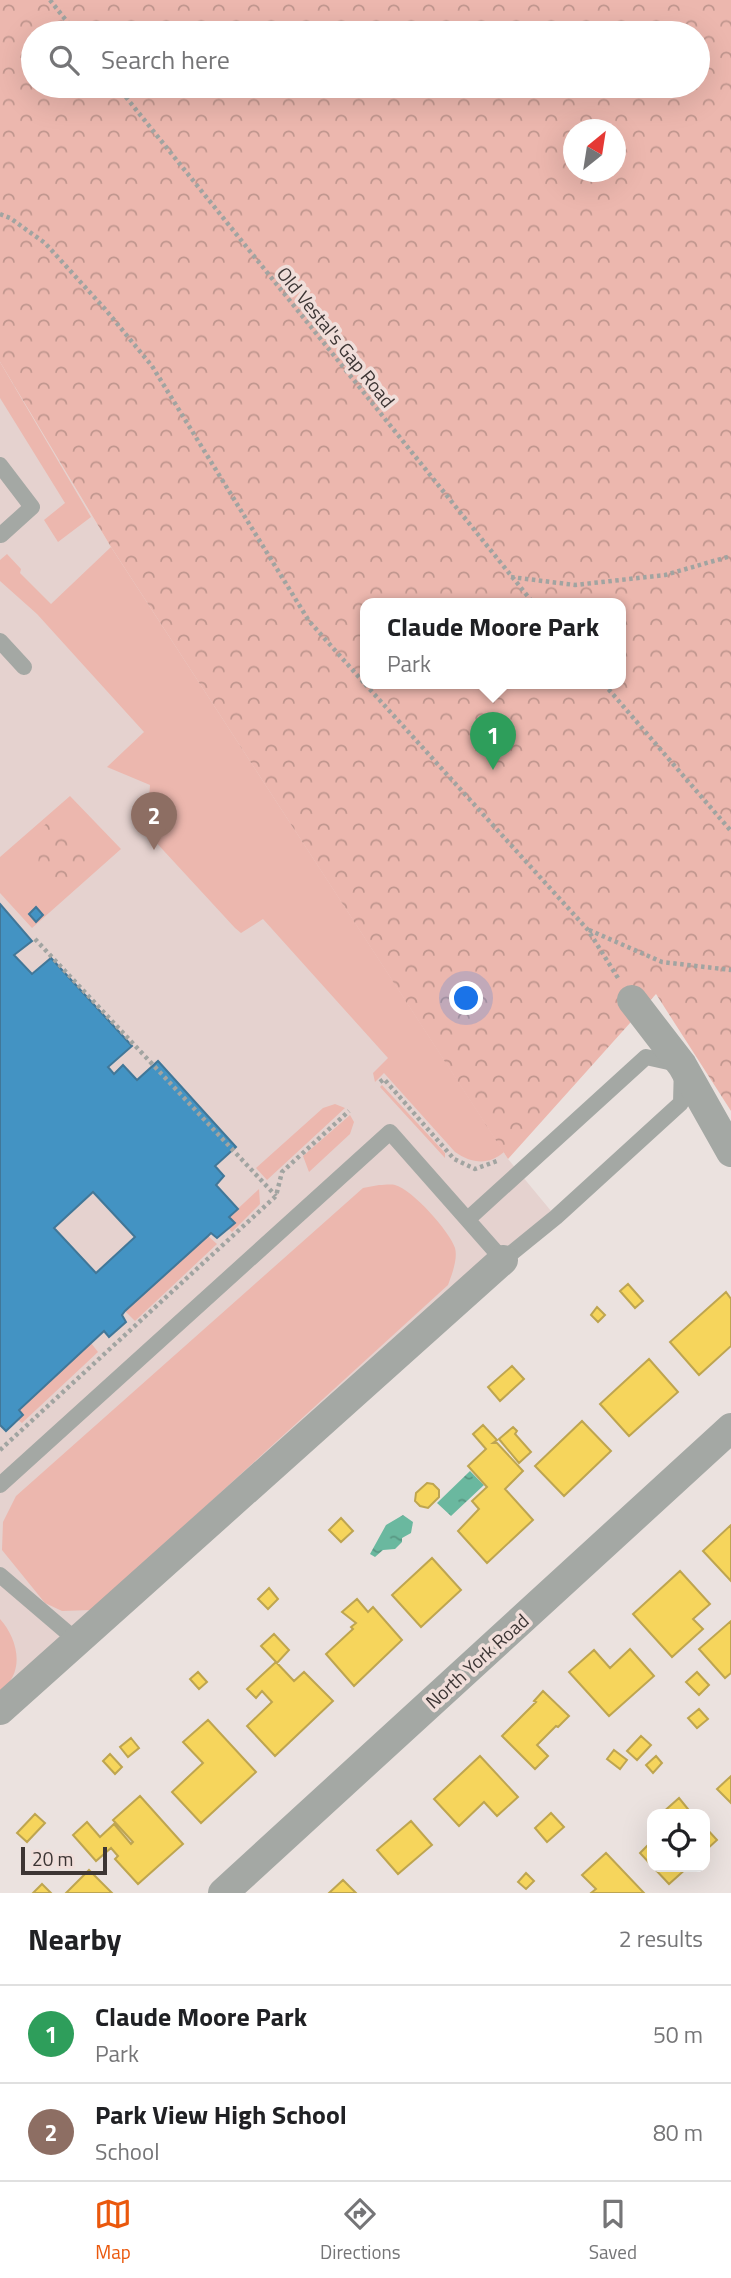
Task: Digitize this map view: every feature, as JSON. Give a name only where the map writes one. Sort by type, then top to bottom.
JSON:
[{"type":"street","points":[[632,1000],[682,1065],[731,1152]]},
{"type":"street","points":[[0,1710],[503,1260]]},
{"type":"street","name":"North York Road","points":[[223,1893],[731,1428]]},
{"type":"lane","points":[[0,465],[32,507],[1,535],[0,533]]},
{"type":"lane","points":[[0,641],[24,667]]},
{"type":"lane","points":[[0,1485],[390,1132],[503,1260],[556,1217],[681,1103],[682,1065],[646,1057],[468,1219]]},
{"type":"lane","points":[[0,1575],[76,1640]]},
{"type":"path","points":[[50,0],[67,21]]},
{"type":"path","name":"Old Vestal's Gap Road","points":[[127,98],[529,598]]},
{"type":"path","points":[[0,214],[45,243],[152,366],[309,621],[360,678]]},
{"type":"path","points":[[511,577],[575,584],[665,575],[731,556]]},
{"type":"path","points":[[370,689],[588,930],[632,1000]]},
{"type":"path","points":[[608,689],[731,831]]},
{"type":"path","points":[[588,930],[662,962],[731,970]]},
{"type":"path","points":[[35,939],[276,1196]]},
{"type":"path","points":[[380,1082],[384,1079],[454,1159],[475,1169],[501,1160]]},
{"type":"path","points":[[0,1450],[276,1196],[282,1172],[349,1111]]},
{"type":"shaded area","points":[[0,362],[111,547],[508,1159],[556,1217],[0,1710]]},
{"type":"green space","points":[[0,0],[731,0],[731,1111],[656,994],[508,1159],[111,547],[0,362]]},
{"type":"green space","points":[[0,362],[91,517],[58,542],[44,520],[65,503],[0,398]]},
{"type":"green space","points":[[111,547],[504,1152],[498,1156],[486,1161],[473,1161],[461,1156],[384,1073],[375,1082],[373,1073],[388,1058],[263,919],[241,933],[152,838],[155,833],[147,826],[150,785],[107,767],[144,732],[37,614],[0,581],[0,560],[7,554],[21,569],[20,573],[51,604]]},
{"type":"green space","points":[[70,796],[121,849],[32,928],[0,893],[0,857]]},
{"type":"green space","points":[[56,816],[93,856],[58,887],[38,866],[41,828]]},
{"type":"green space","points":[[382,1085],[445,1153],[445,1158],[380,1087]]},
{"type":"green space","points":[[335,1104],[345,1108],[267,1180],[256,1168],[323,1108]]},
{"type":"green space","points":[[350,1115],[354,1122],[350,1134],[309,1172],[303,1156]]},
{"type":"green space","points":[[393,1185],[411,1194],[446,1232],[456,1252],[448,1285],[92,1610],[62,1611],[45,1603],[2,1550],[3,1522],[16,1496],[363,1188]]},
{"type":"green space","points":[[259,1189],[260,1204],[232,1232],[229,1229],[235,1223],[229,1217]]},
{"type":"green space","points":[[208,1236],[217,1244],[135,1321],[125,1311]]},
{"type":"green space","points":[[91,1343],[98,1352],[22,1423],[18,1420],[19,1410]]},
{"type":"green space","points":[[0,1619],[15,1646],[16,1666],[14,1675],[0,1691]]},
{"type":"water","points":[[470,1471],[484,1485],[451,1516],[437,1503]]},
{"type":"water","points":[[403,1515],[413,1522],[411,1533],[402,1538],[402,1542],[395,1549],[383,1550],[375,1557],[370,1554],[386,1525]]},
{"type":"building: Homes","points":[[628,1284],[643,1301],[635,1308],[620,1291]]},
{"type":"building: Homes","points":[[726,1292],[731,1299],[731,1346],[699,1375],[670,1342]]},
{"type":"building: Homes","points":[[597,1307],[605,1315],[598,1322],[591,1315]]},
{"type":"building: Homes","points":[[649,1359],[678,1392],[629,1436],[600,1404]]},
{"type":"building: Homes","points":[[512,1366],[524,1379],[500,1401],[488,1387]]},
{"type":"building: Homes","points":[[582,1421],[611,1451],[564,1496],[535,1466]]},
{"type":"building: Homes","points":[[483,1425],[497,1440],[493,1443],[497,1443],[523,1471],[505,1489],[533,1520],[487,1563],[458,1531],[479,1509],[472,1501],[487,1487],[468,1466],[486,1449],[473,1434]]},
{"type":"building: Homes","points":[[513,1427],[517,1431],[515,1434],[531,1452],[519,1463],[499,1439]]},
{"type":"building: Homes","points":[[427,1483],[433,1484],[439,1490],[439,1497],[428,1508],[415,1501],[416,1493]]},
{"type":"building: Homes","points":[[341,1518],[353,1531],[341,1542],[329,1530]]},
{"type":"building: Homes","points":[[731,1525],[731,1581],[703,1551]]},
{"type":"building: Homes","points":[[432,1558],[461,1590],[421,1627],[392,1595]]},
{"type":"building: Homes","points":[[680,1571],[710,1604],[693,1619],[703,1629],[672,1657],[633,1614]]},
{"type":"building: Homes","points":[[269,1588],[278,1599],[268,1609],[258,1599]]},
{"type":"building: Homes","points":[[357,1599],[368,1612],[373,1607],[402,1640],[354,1686],[326,1654],[353,1629],[351,1627],[356,1623],[342,1612]]},
{"type":"building: Homes","points":[[731,1621],[731,1673],[725,1678],[699,1649]]},
{"type":"building: Homes","points":[[274,1634],[289,1650],[277,1663],[261,1646]]},
{"type":"building: Homes","points":[[630,1649],[654,1676],[609,1716],[569,1672],[594,1650],[610,1668]]},
{"type":"building: Homes","points":[[276,1662],[294,1681],[304,1672],[333,1701],[275,1756],[247,1726],[272,1702],[262,1691],[256,1698],[247,1689]]},
{"type":"building: Homes","points":[[198,1672],[207,1682],[199,1689],[190,1679]]},
{"type":"building: Homes","points":[[697,1672],[709,1685],[699,1695],[686,1682]]},
{"type":"building: Homes","points":[[543,1691],[569,1716],[537,1745],[548,1756],[535,1769],[502,1736],[536,1702],[534,1701]]},
{"type":"building: Homes","points":[[699,1709],[708,1719],[697,1728],[688,1718]]},
{"type":"building: Homes","points":[[208,1720],[256,1772],[201,1823],[172,1792],[203,1763],[183,1742]]},
{"type":"building: Homes","points":[[641,1736],[651,1745],[637,1760],[627,1751]]},
{"type":"building: Homes","points":[[131,1738],[139,1748],[128,1757],[120,1747]]},
{"type":"building: Homes","points":[[614,1750],[627,1760],[620,1769],[607,1759]]},
{"type":"building: Homes","points":[[110,1754],[122,1767],[115,1774],[103,1761]]},
{"type":"building: Homes","points":[[480,1756],[518,1797],[497,1816],[484,1802],[459,1826],[434,1799]]},
{"type":"building: Homes","points":[[656,1756],[662,1763],[653,1773],[646,1765]]},
{"type":"building: Homes","points":[[731,1776],[731,1803],[717,1789]]},
{"type":"building: Homes","points":[[140,1796],[183,1844],[138,1884],[115,1859],[118,1856],[111,1848],[96,1861],[73,1835],[87,1822],[100,1837],[114,1824],[131,1844],[133,1842],[113,1820]]},
{"type":"building: Homes","points":[[679,1798],[688,1809],[667,1809]]},
{"type":"building: Homes","points":[[551,1813],[564,1827],[547,1842],[535,1828]]},
{"type":"building: Homes","points":[[35,1814],[45,1823],[27,1842],[17,1833]]},
{"type":"building: Homes","points":[[411,1821],[432,1845],[398,1874],[377,1850]]},
{"type":"building: Homes","points":[[710,1832],[717,1840],[710,1846]]},
{"type":"building: Homes","points":[[647,1846],[647,1861],[640,1853]]},
{"type":"building: Homes","points":[[606,1853],[644,1893],[591,1893],[596,1889],[582,1875]]},
{"type":"building: Homes","points":[[89,1870],[112,1893],[66,1893]]},
{"type":"building: Homes","points":[[658,1872],[682,1872],[669,1884]]},
{"type":"building: Homes","points":[[526,1873],[534,1881],[526,1889],[518,1882]]},
{"type":"building: Homes","points":[[343,1880],[356,1893],[329,1893]]},
{"type":"building: Homes","points":[[42,1884],[51,1893],[33,1893]]},
{"type":"building: Schools","points":[[0,904],[32,941],[14,955],[32,974],[51,958],[132,1046],[108,1067],[114,1074],[123,1065],[137,1080],[158,1061],[236,1147],[215,1166],[224,1176],[216,1185],[238,1209],[229,1217],[235,1223],[217,1238],[211,1233],[125,1311],[122,1315],[126,1322],[109,1337],[104,1331],[19,1410],[23,1415],[6,1431],[0,1425]],"holes":[[[93,1192],[135,1237],[96,1273],[54,1228]]]},
{"type":"building: Schools","points":[[36,907],[43,915],[36,922],[29,914]]},
{"type":"place","name":"Claude Moore Park","points":[[493,770]]},
{"type":"place","name":"Park View High School","points":[[154,850]]}]
